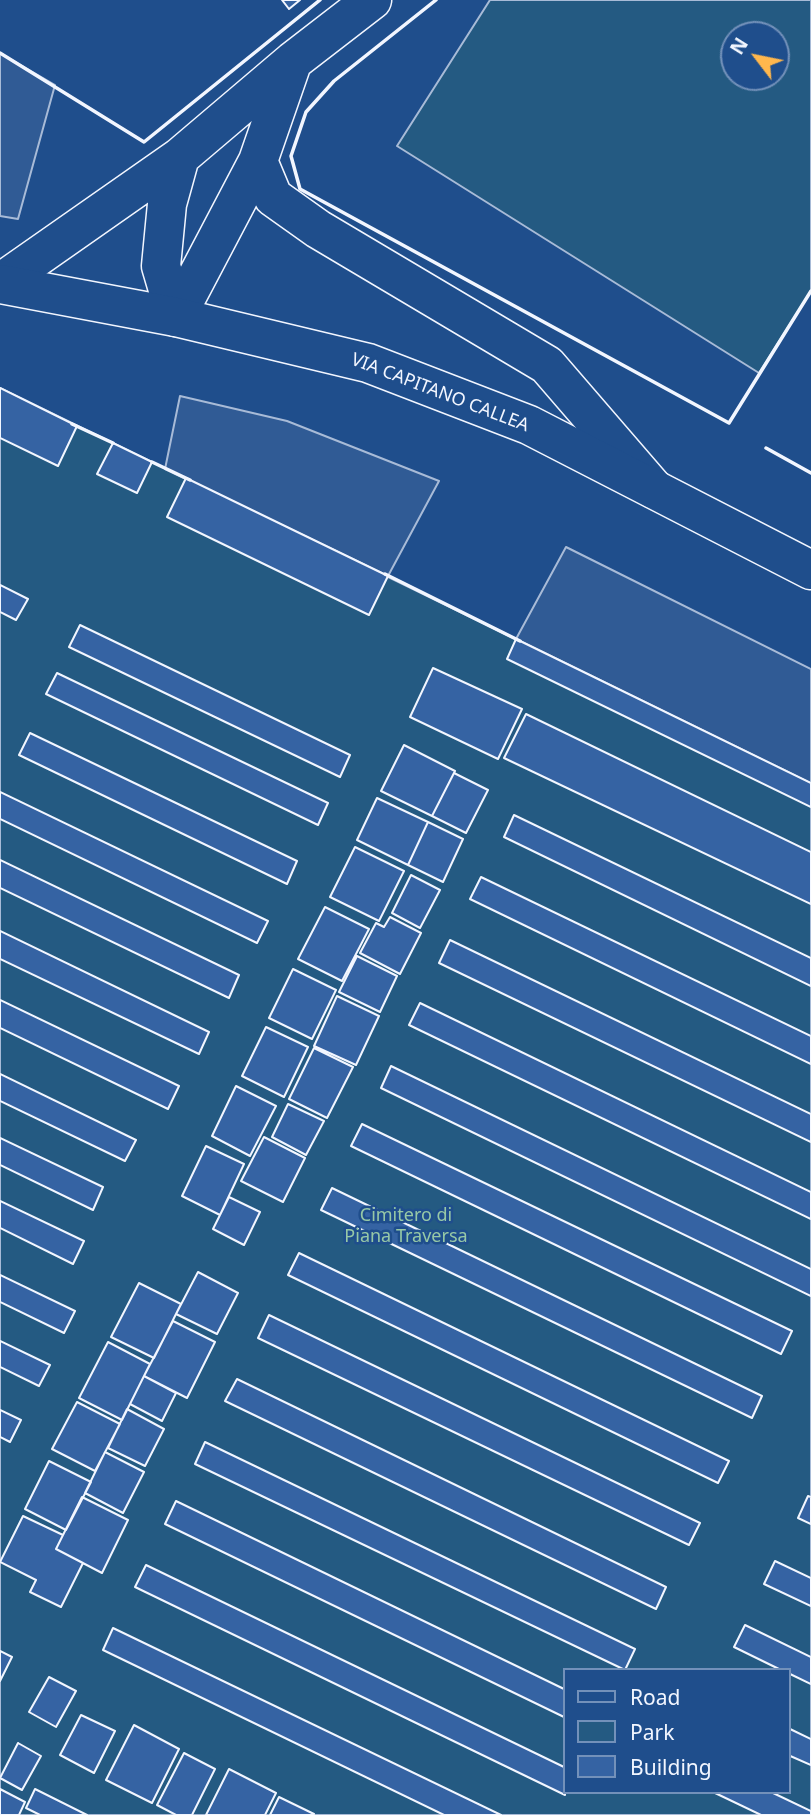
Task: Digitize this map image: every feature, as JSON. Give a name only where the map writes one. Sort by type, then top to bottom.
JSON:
[{"type":"street","points":[[0,283],[180,157],[293,61],[372,0]]},
{"type":"street","points":[[176,317],[258,161],[293,61]]},
{"type":"street","points":[[176,317],[161,266],[167,204],[180,157]]},
{"type":"street","points":[[258,161],[273,197],[318,229],[547,365],[654,489]]},
{"type":"street","name":"VIA CAPITANO CALLEA","points":[[0,283],[176,317],[368,363],[529,425],[811,570]]},
{"type":"green space","points":[[490,0],[811,0],[811,291],[759,373],[397,146]]},
{"type":"green space","name":"Cimitero di Piana Traversa","points":[[0,388],[811,783],[811,1815],[0,1815]]},
{"type":"shaded area","points":[[0,53],[55,85],[18,219],[0,216]]},
{"type":"shaded area","points":[[180,396],[287,421],[439,481],[388,576],[165,469]]},
{"type":"shaded area","points":[[566,547],[811,669],[811,783],[516,639]]},
{"type":"building","points":[[282,0],[300,0],[289,9]]},
{"type":"building","points":[[0,388],[77,426],[58,466],[0,438]]},
{"type":"building","points":[[113,443],[152,462],[137,493],[97,474]]},
{"type":"building","points":[[186,478],[388,576],[369,615],[167,517]]},
{"type":"building","points":[[0,585],[28,599],[16,620],[0,612]]},
{"type":"building","points":[[80,625],[350,755],[340,777],[69,647]]},
{"type":"building","points":[[516,639],[811,783],[811,807],[507,659]]},
{"type":"building","points":[[433,668],[522,709],[498,759],[410,717]]},
{"type":"building","points":[[57,673],[328,803],[318,825],[46,694]]},
{"type":"building","points":[[526,714],[811,852],[811,904],[504,758]]},
{"type":"building","points":[[30,733],[297,861],[287,884],[19,755]]},
{"type":"building","points":[[404,745],[455,771],[432,816],[381,791]]},
{"type":"building","points":[[454,773],[488,790],[466,833],[432,816]]},
{"type":"building","points":[[0,792],[268,921],[257,943],[0,819]]},
{"type":"building","points":[[377,798],[428,822],[408,865],[357,840]]},
{"type":"building","points":[[514,815],[811,958],[811,986],[504,837]]},
{"type":"building","points":[[428,822],[463,839],[443,882],[408,865]]},
{"type":"building","points":[[355,847],[404,871],[379,921],[330,897]]},
{"type":"building","points":[[0,860],[239,975],[229,998],[0,888]]},
{"type":"building","points":[[411,875],[440,890],[420,928],[392,913]]},
{"type":"building","points":[[481,877],[811,1036],[811,1064],[470,899]]},
{"type":"building","points":[[325,907],[369,929],[342,981],[298,959]]},
{"type":"building","points":[[390,917],[421,933],[400,974],[360,953],[376,923],[384,927]]},
{"type":"building","points":[[0,931],[209,1032],[199,1054],[0,959]]},
{"type":"building","points":[[450,940],[811,1114],[811,1142],[439,963]]},
{"type":"building","points":[[357,956],[397,976],[380,1012],[339,992]]},
{"type":"building","points":[[293,969],[336,990],[312,1039],[269,1018]]},
{"type":"building","points":[[337,996],[379,1016],[356,1065],[314,1046]]},
{"type":"building","points":[[0,1000],[179,1086],[168,1109],[0,1028]]},
{"type":"building","points":[[420,1003],[811,1192],[811,1219],[409,1025]]},
{"type":"building","points":[[266,1027],[308,1047],[284,1097],[242,1076]]},
{"type":"building","points":[[314,1048],[353,1067],[327,1118],[289,1099]]},
{"type":"building","points":[[391,1066],[811,1269],[811,1296],[381,1088]]},
{"type":"building","points":[[0,1074],[136,1140],[125,1161],[0,1101]]},
{"type":"building","points":[[236,1086],[276,1106],[250,1156],[212,1136]]},
{"type":"building","points":[[288,1104],[324,1121],[306,1155],[272,1137]]},
{"type":"building","points":[[362,1124],[792,1331],[781,1354],[351,1146]]},
{"type":"building","points":[[264,1137],[305,1158],[283,1202],[241,1181]]},
{"type":"building","points":[[0,1138],[103,1187],[93,1210],[0,1165]]},
{"type":"building","points":[[206,1146],[244,1164],[220,1215],[182,1196]]},
{"type":"building","points":[[332,1188],[762,1396],[752,1418],[321,1210]]},
{"type":"building","points":[[229,1197],[260,1212],[244,1245],[213,1229]]},
{"type":"building","points":[[0,1201],[84,1241],[73,1264],[0,1228]]},
{"type":"building","points":[[299,1253],[729,1461],[718,1483],[288,1275]]},
{"type":"building","points":[[198,1272],[238,1293],[217,1334],[176,1314]]},
{"type":"building","points":[[0,1275],[75,1311],[64,1333],[0,1302]]},
{"type":"building","points":[[139,1283],[181,1304],[154,1358],[111,1337]]},
{"type":"building","points":[[269,1315],[700,1523],[689,1545],[258,1338]]},
{"type":"building","points":[[173,1321],[215,1342],[187,1398],[144,1376]]},
{"type":"building","points":[[0,1341],[50,1365],[39,1386],[0,1367]]},
{"type":"building","points":[[108,1342],[150,1364],[122,1420],[79,1398]]},
{"type":"building","points":[[144,1376],[176,1393],[162,1421],[130,1404]]},
{"type":"building","points":[[237,1379],[666,1587],[656,1609],[225,1401]]},
{"type":"building","points":[[77,1402],[120,1424],[95,1471],[52,1449]]},
{"type":"building","points":[[127,1409],[164,1429],[145,1466],[108,1448]]},
{"type":"building","points":[[0,1410],[21,1420],[10,1442],[0,1437]]},
{"type":"building","points":[[205,1442],[635,1649],[626,1668],[621,1668],[195,1464]]},
{"type":"building","points":[[105,1452],[144,1472],[123,1513],[85,1493]]},
{"type":"building","points":[[49,1461],[91,1482],[66,1530],[25,1509]]},
{"type":"building","points":[[808,1496],[811,1497],[811,1524],[798,1518]]},
{"type":"building","points":[[82,1497],[128,1520],[102,1573],[56,1549]]},
{"type":"building","points":[[176,1501],[562,1688],[562,1716],[165,1524]]},
{"type":"building","points":[[23,1516],[63,1535],[56,1549],[83,1563],[61,1607],[30,1592],[36,1580],[0,1562]]},
{"type":"building","points":[[775,1561],[811,1578],[811,1606],[764,1584]]},
{"type":"building","points":[[146,1565],[562,1766],[562,1794],[135,1587]]},
{"type":"building","points":[[745,1625],[811,1657],[811,1684],[790,1674],[790,1668],[777,1668],[734,1647]]},
{"type":"building","points":[[113,1628],[501,1815],[444,1815],[103,1650]]},
{"type":"building","points":[[0,1651],[12,1657],[0,1681]]},
{"type":"building","points":[[49,1677],[76,1691],[56,1727],[29,1712]]},
{"type":"building","points":[[81,1715],[115,1731],[94,1773],[60,1755]]},
{"type":"building","points":[[134,1725],[179,1749],[152,1803],[106,1780]]},
{"type":"building","points":[[790,1729],[811,1739],[811,1765],[790,1756]]},
{"type":"building","points":[[18,1743],[41,1756],[22,1790],[0,1778]]},
{"type":"building","points":[[184,1753],[215,1769],[192,1815],[176,1815],[157,1805]]},
{"type":"building","points":[[229,1769],[276,1793],[265,1815],[206,1815]]},
{"type":"building","points":[[0,1789],[25,1802],[19,1815],[0,1815]]},
{"type":"building","points":[[35,1789],[87,1815],[40,1815],[26,1808]]},
{"type":"building","points":[[717,1794],[775,1794],[811,1811],[811,1815],[761,1815]]},
{"type":"building","points":[[279,1797],[314,1814],[270,1815]]},
{"type":"wall","points":[[0,53],[144,142],[320,0]]},
{"type":"wall","points":[[436,0],[334,81],[306,112],[291,156],[300,189],[729,423],[811,291]]},
{"type":"wall","points":[[72,424],[113,443]]},
{"type":"wall","points":[[766,448],[811,473]]},
{"type":"wall","points":[[152,462],[190,480]]},
{"type":"wall","points":[[385,574],[520,641]]}]
